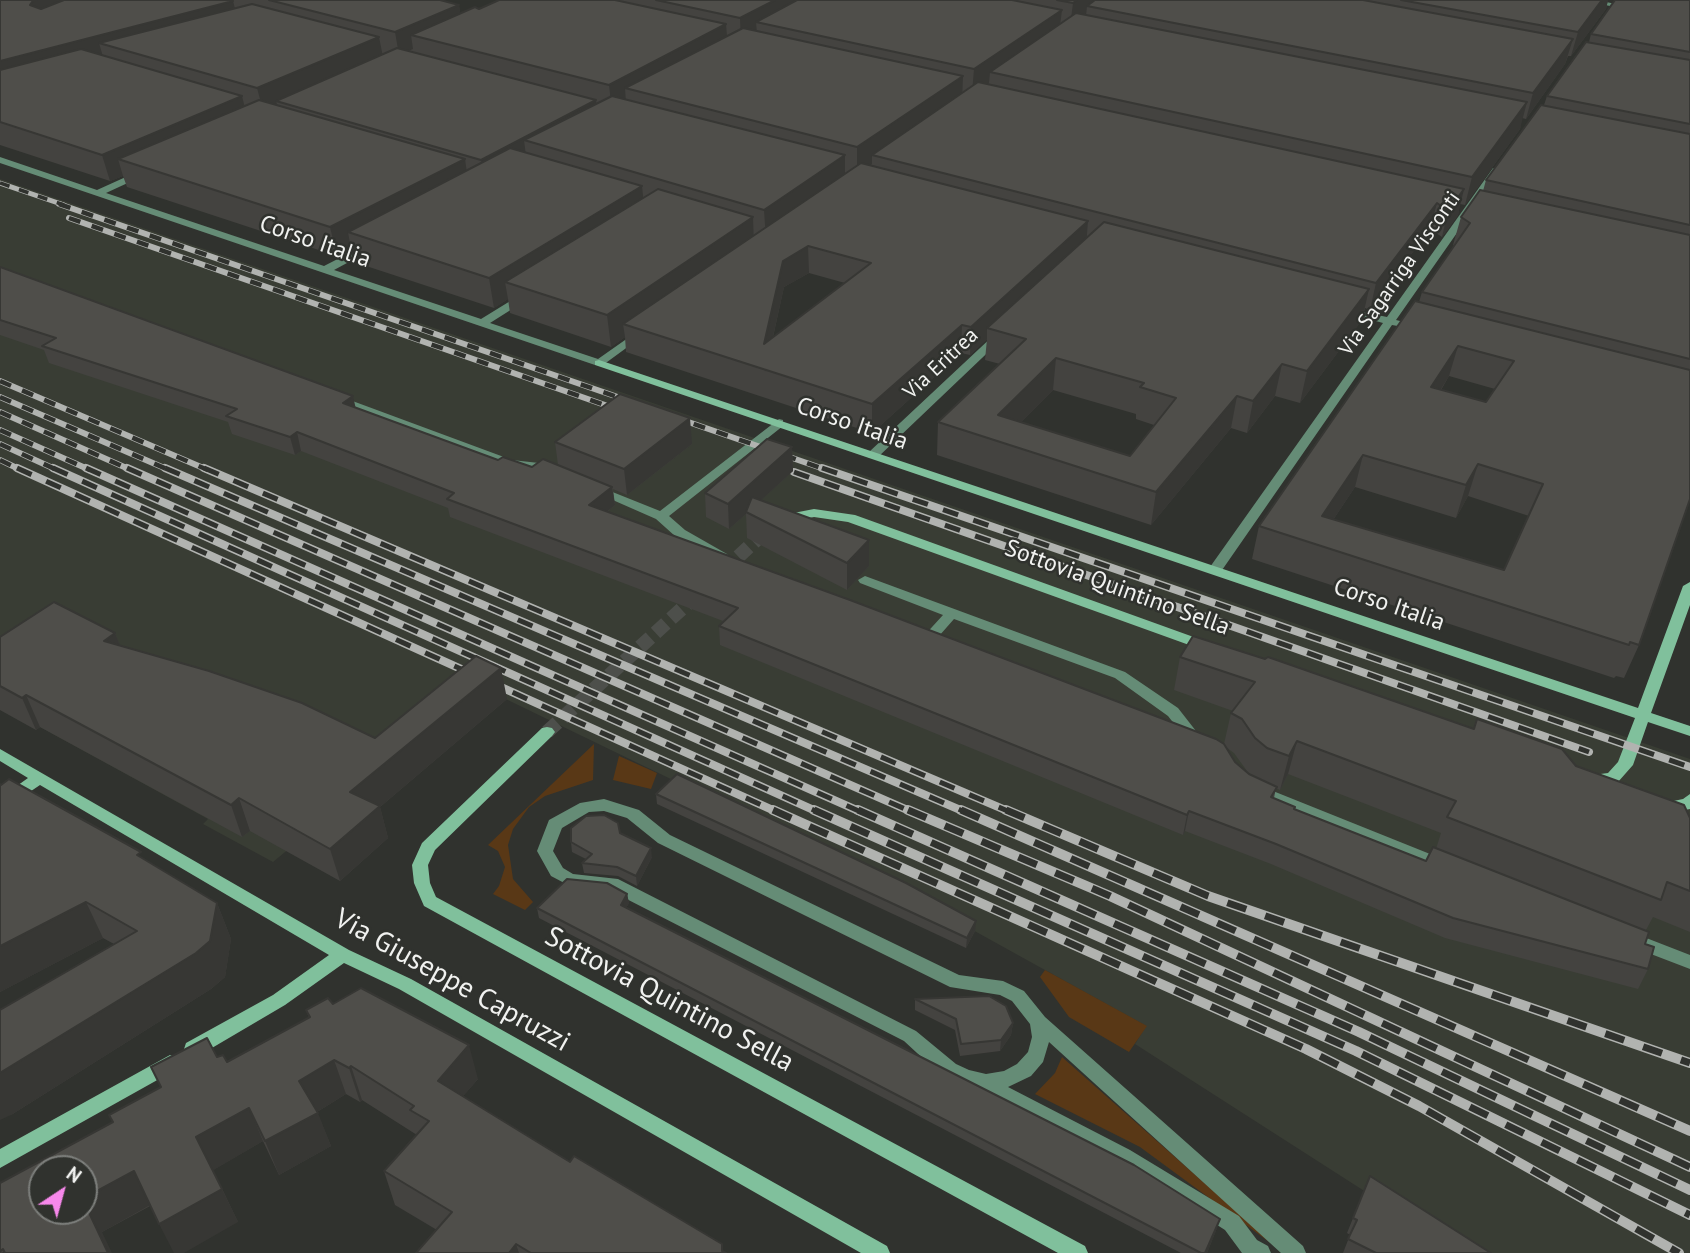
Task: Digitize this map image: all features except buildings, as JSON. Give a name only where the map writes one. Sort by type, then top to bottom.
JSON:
[{"type":"street","points":[[1584,0],[1617,3],[1639,9]]},
{"type":"street","points":[[1608,15],[1617,3]]},
{"type":"street","name":"Via Sagarriga Visconti","points":[[1215,570],[1505,158]]},
{"type":"street","name":"Corso Italia","points":[[0,160],[1690,730]]},
{"type":"street","points":[[98,192],[150,170]]},
{"type":"street","points":[[1454,209],[1478,214]]},
{"type":"street","points":[[327,270],[374,244]]},
{"type":"street","points":[[482,323],[538,288]]},
{"type":"street","points":[[1338,307],[1423,330]]},
{"type":"street","name":"Via Eritrea","points":[[873,455],[1010,326]]},
{"type":"street","points":[[599,363],[650,327]]},
{"type":"street","points":[[328,395],[510,464],[535,466],[560,476]]},
{"type":"street","points":[[661,516],[779,423]]},
{"type":"street","points":[[585,486],[661,516],[680,533],[732,562]]},
{"type":"street","name":"Sottovia Quintino Sella","points":[[776,523],[786,517],[814,513],[850,518],[1221,651]]},
{"type":"street","points":[[866,580],[1120,675],[1173,712],[1200,743],[1170,731]]},
{"type":"street","points":[[1620,793],[1571,776],[1590,780],[1612,778],[1625,765],[1690,586]]},
{"type":"street","points":[[927,641],[952,613]]},
{"type":"street","name":"Sottovia Quintino Sella","points":[[547,732],[428,847],[420,865],[422,883],[430,901],[1078,1253]]},
{"type":"street","name":"Via Giuseppe Capruzzi","points":[[3,760],[40,777],[343,956],[405,984],[880,1253]]},
{"type":"street","points":[[0,806],[40,777]]},
{"type":"street","points":[[1245,783],[1276,799],[1459,871]]},
{"type":"street","points":[[1644,801],[1668,809],[1688,804],[1690,800]]},
{"type":"street","points":[[1261,1253],[1250,1247],[1232,1223],[1196,1199],[1123,1156],[977,1080],[949,1070],[910,1036],[612,884],[570,880],[557,873],[545,851],[555,824],[586,807],[620,808],[633,814],[663,839],[956,982],[1003,988],[1025,1002],[1039,1022],[1296,1253]]},
{"type":"street","points":[[1615,933],[1687,964]]},
{"type":"street","points":[[0,1158],[279,1000],[343,956]]},
{"type":"street","points":[[977,1080],[1007,1079],[1024,1070],[1036,1056],[1041,1037],[1039,1022]]},
{"type":"shaded area","points":[[0,179],[1690,759],[1690,1253],[1461,1253],[1135,1044],[1146,1026],[906,893],[483,688],[273,862],[203,824],[208,819],[0,705]]},
{"type":"shaded area","points":[[594,744],[593,780],[545,796],[529,807],[513,829],[508,845],[513,879],[533,902],[525,910],[493,894],[499,886],[505,867],[498,851],[488,845]]},
{"type":"shaded area","points":[[619,756],[657,773],[651,789],[613,780]]},
{"type":"shaded area","points":[[1045,970],[1147,1026],[1129,1052],[1069,1017],[1040,977]]},
{"type":"shaded area","points":[[1062,1057],[1280,1250],[1140,1147],[1035,1094],[1055,1073]]},
{"type":"tunnel","points":[[723,571],[767,530]]},
{"type":"tunnel","points":[[547,732],[698,594]]},
{"type":"railway","points":[[0,183],[64,205]]},
{"type":"railway","points":[[59,204],[635,403]]},
{"type":"railway","points":[[69,218],[625,412]]},
{"type":"railway","points":[[0,381],[208,470]]},
{"type":"railway","points":[[0,397],[169,470]]},
{"type":"railway","points":[[0,412],[131,470]]},
{"type":"railway","points":[[671,416],[827,470]]},
{"type":"railway","points":[[0,430],[90,470]]},
{"type":"railway","points":[[0,444],[57,470]]},
{"type":"railway","points":[[0,460],[21,470]]},
{"type":"railway","points":[[17,468],[777,812]]},
{"type":"railway","points":[[53,468],[818,812]]},
{"type":"railway","points":[[86,468],[861,812]]},
{"type":"railway","points":[[127,468],[912,812]]},
{"type":"railway","points":[[165,468],[965,812]]},
{"type":"railway","points":[[204,468],[1010,812]]},
{"type":"railway","points":[[822,468],[1690,767]]},
{"type":"railway","points":[[794,472],[1589,752]]},
{"type":"railway","points":[[773,810],[1306,1049],[1419,1106],[1679,1253]]},
{"type":"railway","points":[[814,810],[1356,1051],[1690,1215]]},
{"type":"railway","points":[[858,810],[1359,1032],[1690,1190]]},
{"type":"railway","points":[[908,810],[1110,896],[1690,1167]]},
{"type":"railway","points":[[961,810],[1690,1131]]},
{"type":"railway","points":[[1006,810],[1208,896],[1690,1063]]}]
